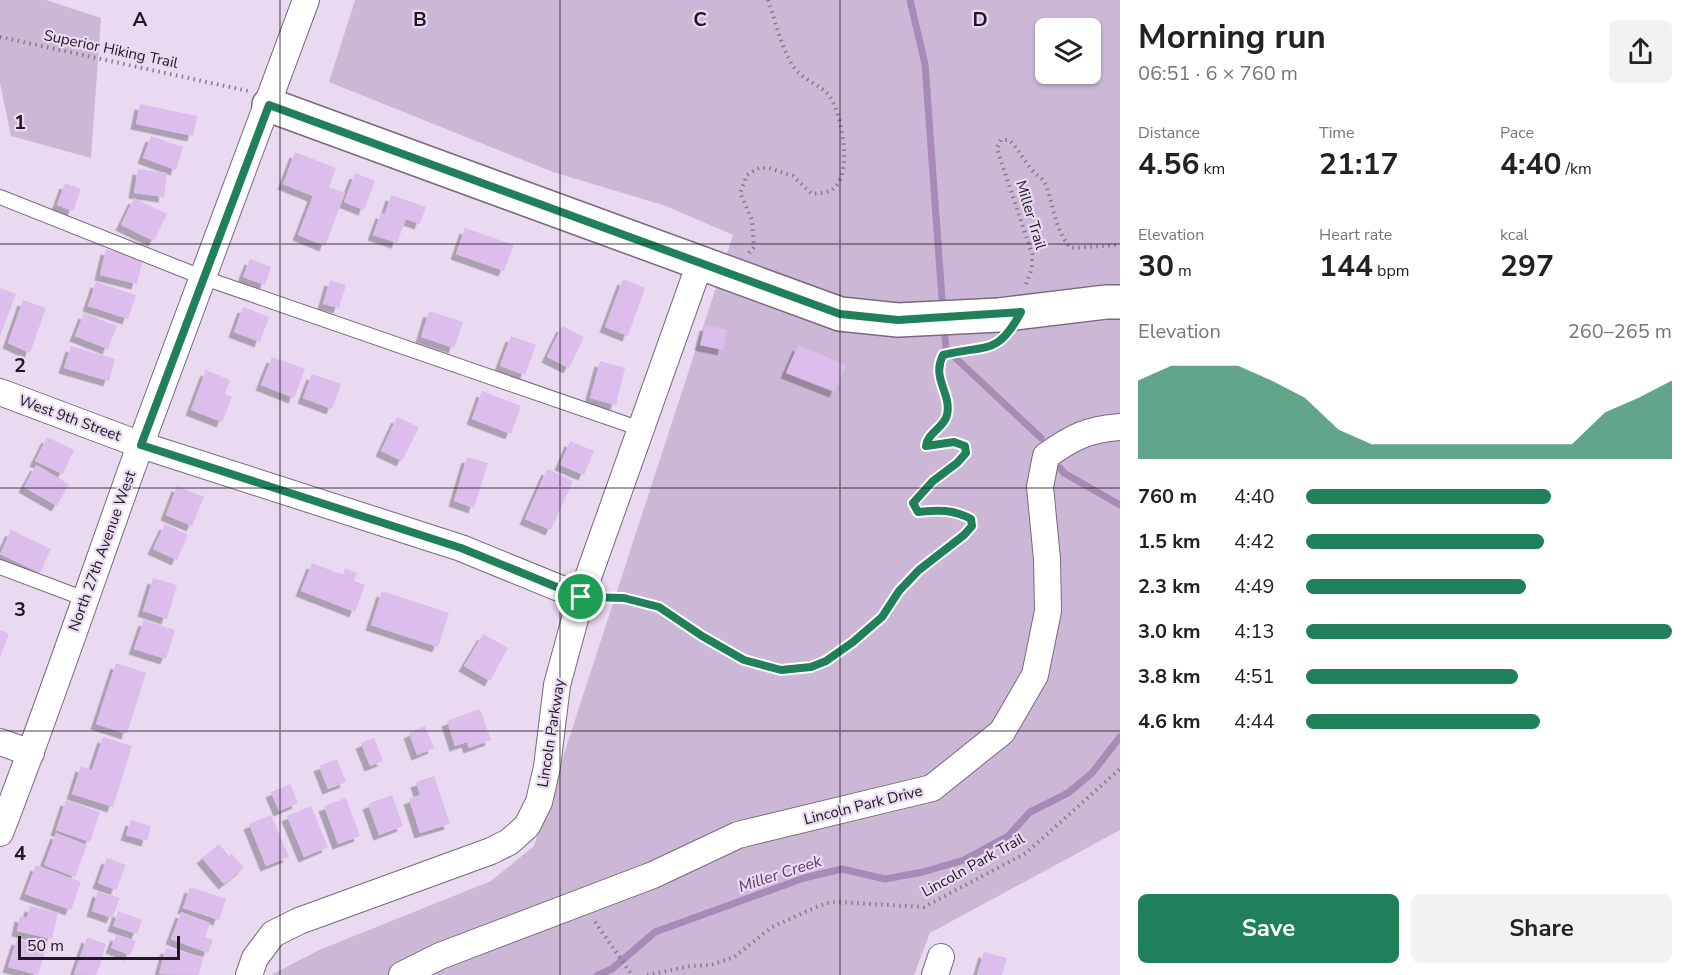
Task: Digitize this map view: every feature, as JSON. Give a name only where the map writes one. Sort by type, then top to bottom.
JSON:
[{"type":"street","name":"North 27th Avenue West","points":[[0,833],[306,0]]},
{"type":"street","points":[[269,105],[840,314],[898,320],[1021,312],[1120,302]]},
{"type":"street","name":"Lincoln Parkway","points":[[249,975],[255,958],[273,934],[299,921],[491,851],[509,842],[527,826],[539,802],[547,767],[557,685],[581,597],[700,263]]},
{"type":"street","name":"West 9th Street","points":[[0,392],[141,445],[461,548],[581,597]]},
{"type":"street","name":"Lincoln Park Drive","points":[[402,975],[440,956],[653,875],[738,835],[932,788],[1002,732],[1035,675],[1048,611],[1047,559],[1040,487],[1046,456],[1069,439],[1103,428],[1120,427]]},
{"type":"street","points":[[0,742],[31,753]]},
{"type":"lane","points":[[0,197],[204,278],[641,429]]},
{"type":"lane","points":[[0,567],[85,599]]},
{"type":"path","points":[[743,260],[754,248],[752,220],[740,193],[747,175],[759,168],[769,168],[793,176],[812,194],[827,192],[837,185],[844,170],[844,143],[830,95],[801,76],[790,61],[768,0]]},
{"type":"path","name":"Superior Hiking Trail","points":[[0,37],[217,85]]},
{"type":"path","name":"Miller Trail","points":[[581,597],[624,598],[659,607],[702,636],[744,660],[781,670],[811,667],[826,661],[882,617],[899,591],[919,570],[964,535],[972,526],[971,519],[964,515],[946,509],[918,512],[913,503],[933,481],[957,463],[966,453],[965,446],[954,442],[926,446],[926,440],[942,425],[947,416],[947,404],[939,379],[938,365],[943,355],[991,347],[1000,342],[1010,332],[1021,312],[1025,285],[1032,268],[1032,254],[997,148],[1001,140],[1009,140],[1017,147],[1032,170],[1043,180],[1059,230],[1071,248],[1120,245]]},
{"type":"path","name":"Lincoln Park Trail","points":[[647,975],[691,966],[711,965],[734,957],[772,927],[826,903],[924,907],[1026,853],[1120,769]]},
{"type":"path","points":[[610,943],[632,975]]},
{"type":"shaded area","points":[[0,0],[46,0],[101,18],[91,158],[11,136],[0,83]]},
{"type":"shaded area","points":[[355,0],[1120,0],[1120,830],[930,933],[914,975],[271,975],[319,950],[491,881],[534,846],[733,235],[666,206],[553,172],[329,82]]},
{"type":"building","points":[[140,104],[197,116],[193,136],[136,124]]},
{"type":"building","points":[[151,136],[183,147],[176,170],[143,158]]},
{"type":"building","points":[[295,152],[336,168],[329,187],[345,193],[325,246],[298,235],[313,196],[283,184]]},
{"type":"building","points":[[138,169],[167,173],[164,197],[134,193]]},
{"type":"building","points":[[355,173],[375,181],[364,210],[344,202]]},
{"type":"building","points":[[65,183],[81,189],[73,211],[57,205]]},
{"type":"building","points":[[391,195],[426,207],[420,224],[406,219],[397,243],[373,235],[381,213],[385,214]]},
{"type":"building","points":[[134,198],[167,214],[154,241],[121,225]]},
{"type":"building","points":[[465,228],[514,245],[504,271],[456,254]]},
{"type":"building","points":[[106,249],[143,259],[137,284],[100,275]]},
{"type":"building","points":[[250,259],[271,267],[265,285],[243,277]]},
{"type":"building","points":[[623,279],[645,288],[628,336],[605,327]]},
{"type":"building","points":[[330,280],[346,285],[339,308],[323,304]]},
{"type":"building","points":[[96,282],[136,295],[128,319],[88,306]]},
{"type":"building","points":[[0,288],[16,294],[0,336]]},
{"type":"building","points":[[23,300],[46,308],[30,353],[8,343]]},
{"type":"building","points":[[243,307],[269,317],[260,342],[234,332]]},
{"type":"building","points":[[429,311],[463,322],[454,348],[421,337]]},
{"type":"building","points":[[84,313],[117,326],[108,349],[75,336]]},
{"type":"building","points":[[705,325],[727,330],[723,350],[700,345]]},
{"type":"building","points":[[562,326],[584,337],[569,368],[547,357]]},
{"type":"building","points":[[511,336],[536,345],[525,375],[500,366]]},
{"type":"building","points":[[798,345],[846,365],[835,392],[786,373]]},
{"type":"building","points":[[71,346],[115,359],[109,381],[64,368]]},
{"type":"building","points":[[272,357],[305,369],[294,398],[261,385]]},
{"type":"building","points":[[600,361],[625,368],[616,405],[590,398]]},
{"type":"building","points":[[206,370],[230,380],[225,394],[232,397],[222,422],[191,410]]},
{"type":"building","points":[[312,374],[341,384],[332,409],[303,398]]},
{"type":"building","points":[[482,391],[521,406],[511,434],[472,419]]},
{"type":"building","points":[[397,417],[419,427],[402,461],[381,451]]},
{"type":"building","points":[[47,437],[74,450],[63,474],[35,461]]},
{"type":"building","points":[[570,441],[594,451],[584,475],[560,465]]},
{"type":"building","points":[[467,457],[488,463],[474,508],[454,501]]},
{"type":"building","points":[[36,465],[69,484],[57,506],[24,487]]},
{"type":"building","points":[[547,469],[573,481],[551,530],[525,519]]},
{"type":"building","points":[[177,486],[204,497],[192,526],[166,515]]},
{"type":"building","points":[[165,524],[188,535],[177,560],[153,549]]},
{"type":"building","points":[[11,530],[51,549],[40,573],[0,554]]},
{"type":"building","points":[[312,563],[343,575],[345,568],[357,573],[354,581],[365,585],[355,612],[301,591]]},
{"type":"building","points":[[153,578],[177,585],[167,619],[143,611]]},
{"type":"building","points":[[382,591],[449,613],[438,647],[371,625]]},
{"type":"building","points":[[144,620],[175,630],[166,659],[134,649]]},
{"type":"building","points":[[0,630],[9,634],[0,657]]},
{"type":"building","points":[[483,634],[508,648],[490,681],[464,666]]},
{"type":"building","points":[[116,663],[146,673],[127,734],[96,724]]},
{"type":"building","points":[[480,709],[491,740],[469,748],[467,742],[455,746],[447,721]]},
{"type":"building","points":[[425,726],[434,748],[417,755],[409,733]]},
{"type":"building","points":[[103,737],[132,746],[113,807],[72,794],[81,766],[92,770]]},
{"type":"building","points":[[374,738],[383,761],[370,766],[361,743]]},
{"type":"building","points":[[337,759],[346,782],[328,789],[319,766]]},
{"type":"building","points":[[434,776],[450,824],[420,833],[409,799],[420,795],[416,782]]},
{"type":"building","points":[[290,784],[298,803],[279,811],[271,792]]},
{"type":"building","points":[[392,795],[403,826],[379,835],[368,804]]},
{"type":"building","points":[[346,798],[360,836],[338,844],[324,806]]},
{"type":"building","points":[[66,800],[100,812],[90,842],[56,830]]},
{"type":"building","points":[[311,806],[328,847],[304,857],[287,816]]},
{"type":"building","points":[[271,815],[289,857],[266,866],[249,824]]},
{"type":"building","points":[[131,820],[151,826],[147,841],[126,835]]},
{"type":"building","points":[[56,833],[87,845],[75,877],[44,865]]},
{"type":"building","points":[[219,844],[244,868],[224,884],[202,858]]},
{"type":"building","points":[[107,858],[126,865],[116,890],[98,883]]},
{"type":"building","points":[[36,865],[81,882],[71,910],[25,894]]},
{"type":"building","points":[[190,887],[226,899],[219,920],[183,908]]},
{"type":"building","points":[[98,891],[120,898],[112,918],[92,911]]},
{"type":"building","points":[[30,906],[58,913],[52,939],[17,931],[20,916],[27,918]]},
{"type":"building","points":[[118,911],[142,920],[137,934],[113,926]]},
{"type":"building","points":[[181,912],[210,923],[205,937],[213,940],[208,953],[171,939]]},
{"type":"building","points":[[116,935],[136,941],[130,955],[111,948]]},
{"type":"building","points":[[87,937],[106,944],[100,965],[96,975],[74,974]]},
{"type":"building","points":[[17,939],[46,948],[38,975],[8,967]]},
{"type":"building","points":[[166,948],[203,957],[199,975],[159,974]]},
{"type":"building","points":[[984,952],[1007,958],[1002,975],[977,975]]},
{"type":"waterway","points":[[910,0],[925,64],[942,299]]},
{"type":"waterway","points":[[945,337],[946,349],[1041,438]]},
{"type":"waterway","points":[[1060,468],[1064,473],[1120,505]]},
{"type":"waterway","name":"Miller Creek","points":[[598,975],[612,969],[655,932],[804,878],[842,869],[885,879],[923,872],[964,860],[1008,836],[1030,812],[1068,793],[1092,773],[1120,737]]},
{"type":"route","points":[[269,105],[840,314],[898,320],[1021,312],[1010,332],[1000,342],[991,347],[943,355],[938,365],[939,379],[947,404],[947,416],[942,425],[926,440],[926,446],[954,442],[965,446],[966,453],[957,463],[933,481],[913,503],[918,512],[946,509],[964,515],[971,519],[972,526],[964,535],[919,570],[899,591],[882,617],[826,661],[811,667],[781,670],[744,660],[702,636],[659,607],[624,598],[581,597],[461,548],[141,445],[269,105]]}]
